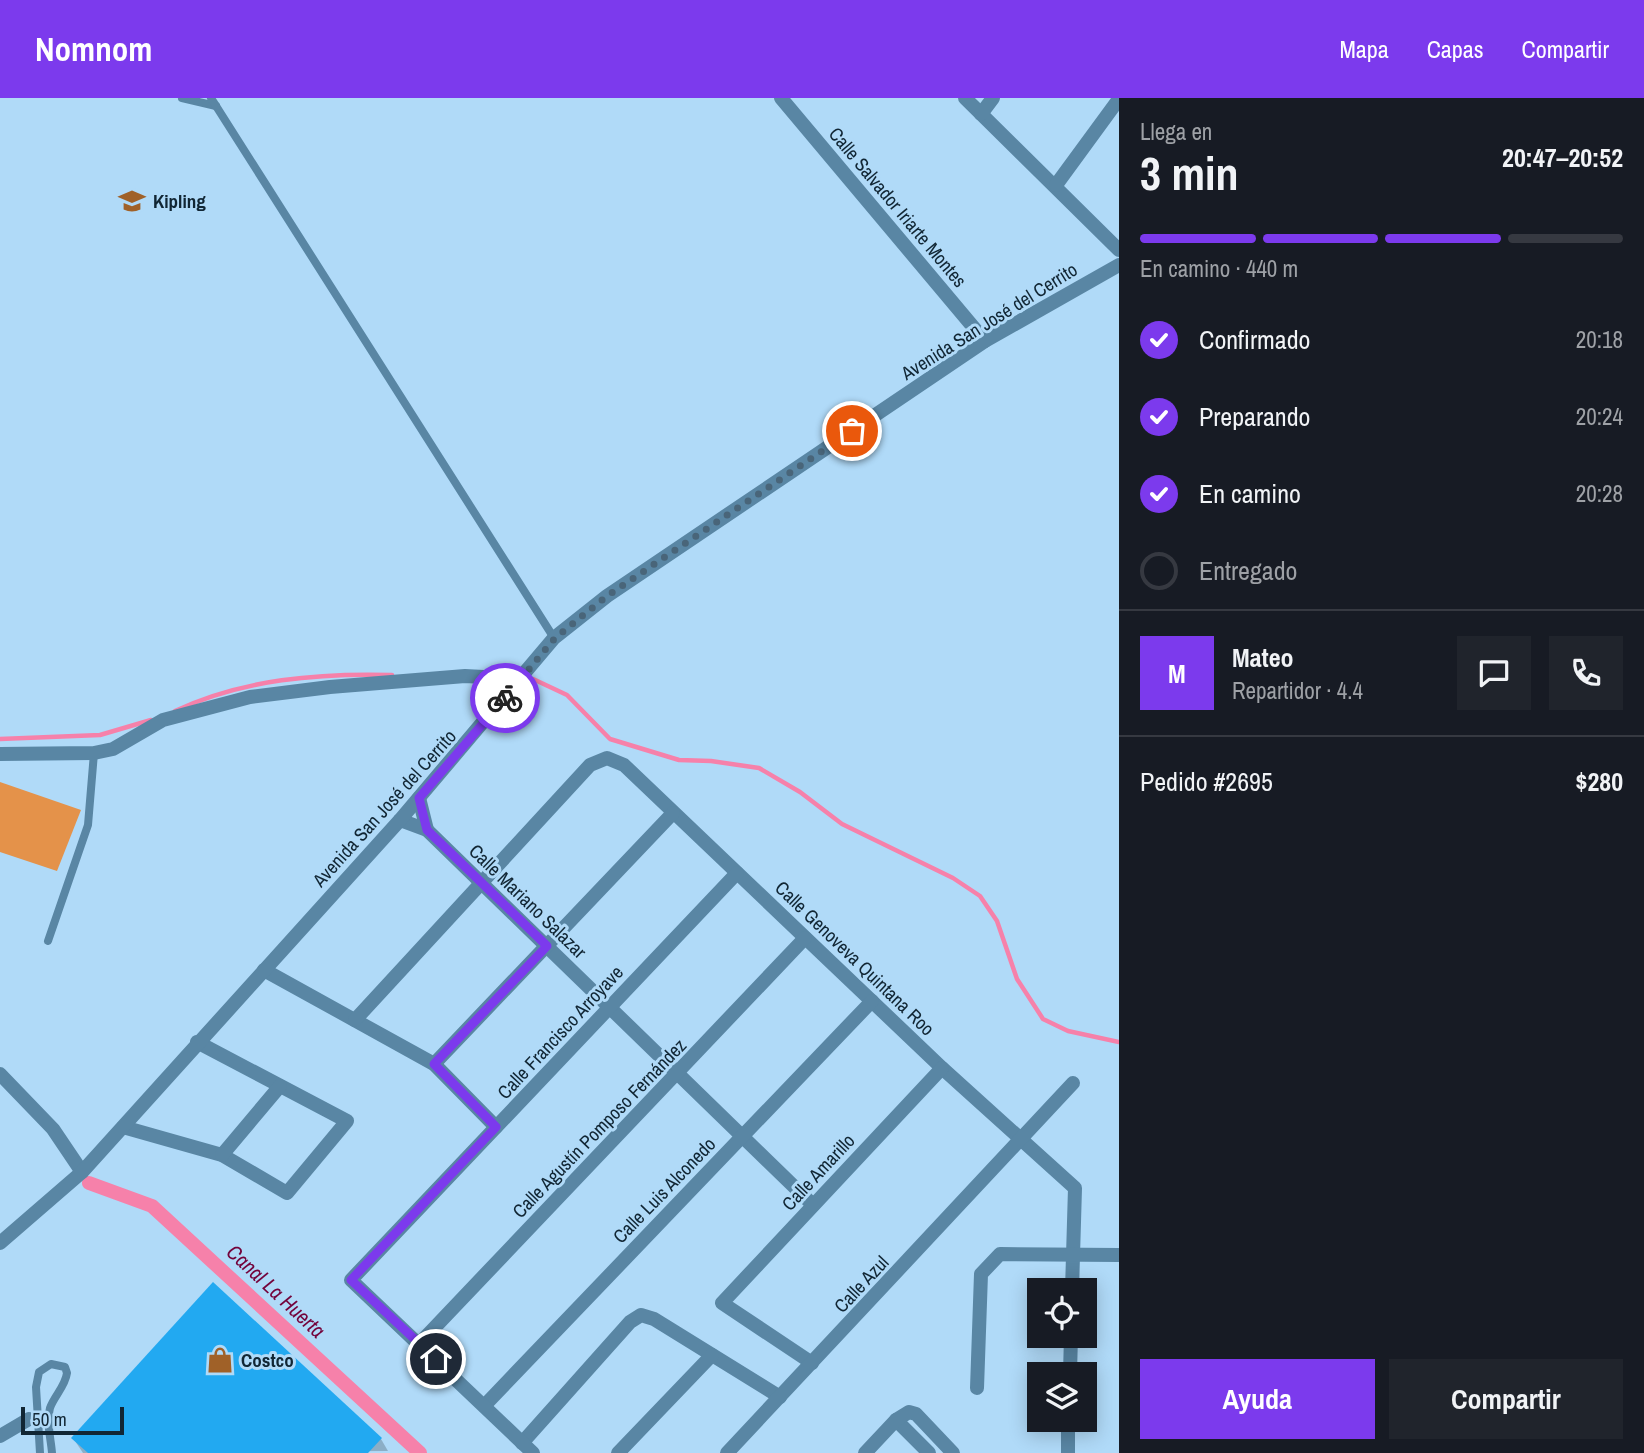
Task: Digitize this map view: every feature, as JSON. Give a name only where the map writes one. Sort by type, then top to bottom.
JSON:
[{"type":"street","name":"Calle Salvador Iriarte Montes","points":[[781,98],[985,341]]},
{"type":"street","points":[[965,98],[1119,250]]},
{"type":"street","points":[[981,114],[993,98]]},
{"type":"street","points":[[1056,185],[1119,99]]},
{"type":"street","name":"Avenida San José del Cerrito","points":[[0,1243],[82,1172],[400,820],[555,638],[607,596],[985,341],[1119,265]]},
{"type":"street","points":[[0,754],[94,753],[113,749],[163,720],[250,697],[330,687],[465,676],[502,678],[514,686]]},
{"type":"street","name":"Calle Genoveva Quintana Roo","points":[[481,882],[590,765],[607,758],[624,765],[942,1068],[1075,1188],[1073,1255]]},
{"type":"street","points":[[419,798],[427,830]]},
{"type":"street","points":[[434,1064],[673,813]]},
{"type":"street","name":"Calle Mariano Salazar","points":[[400,820],[427,830],[813,1205]]},
{"type":"street","name":"Calle Francisco Arroyave","points":[[527,1448],[485,1405],[351,1280],[737,873]]},
{"type":"street","points":[[355,1020],[481,882]]},
{"type":"street","name":"Calle Agustín Pomposo Fernández","points":[[419,1343],[805,938]]},
{"type":"street","points":[[264,970],[434,1064],[496,1127]]},
{"type":"street","name":"Calle Luis Alconedo","points":[[485,1405],[872,1001]]},
{"type":"street","points":[[123,1127],[222,1155],[287,1193],[347,1121],[197,1042]]},
{"type":"street","name":"Calle Amarillo","points":[[812,1363],[722,1303],[942,1068]]},
{"type":"street","points":[[0,1074],[53,1129],[82,1172]]},
{"type":"street","name":"Calle Azul","points":[[727,1453],[1073,1083]]},
{"type":"street","points":[[222,1155],[279,1086]]},
{"type":"street","points":[[977,1388],[981,1274],[1000,1254],[1119,1255]]},
{"type":"street","points":[[1072,1278],[1073,1255]]},
{"type":"street","points":[[527,1448],[630,1322],[641,1315],[654,1319],[780,1397]]},
{"type":"street","points":[[618,1453],[712,1355]]},
{"type":"street","points":[[865,1453],[897,1420],[909,1412],[916,1414],[953,1453]]},
{"type":"street","points":[[0,1436],[29,1419]]},
{"type":"street","points":[[897,1420],[929,1453]]},
{"type":"street","points":[[1068,1453],[1069,1432]]},
{"type":"lane","points":[[182,98],[216,106]]},
{"type":"lane","points":[[211,98],[555,638]]},
{"type":"lane","points":[[48,941],[88,825],[94,753]]},
{"type":"lane","points":[[40,1453],[36,1387],[39,1372],[51,1364],[65,1367],[67,1373],[60,1393],[50,1406],[48,1421],[52,1453]]},
{"type":"shaded area","points":[[0,782],[81,810],[57,871],[0,852]]},
{"type":"building","name":"Costco","points":[[213,1282],[382,1438],[368,1453],[88,1453],[71,1438]]},
{"type":"waterway","points":[[495,671],[518,669]]},
{"type":"waterway","points":[[175,711],[227,692],[282,680],[337,675],[392,675]]},
{"type":"waterway","points":[[533,679],[567,695],[610,739],[679,760],[711,761],[759,768],[800,792],[842,824],[953,878],[980,896],[997,921],[1017,979],[1043,1019],[1068,1031],[1119,1042]]},
{"type":"waterway","points":[[0,739],[100,735],[151,720]]},
{"type":"waterway","name":"Canal La Huerta","points":[[89,1183],[152,1206],[420,1453]]},
{"type":"way so far","points":[[505,698],[555,638],[607,596],[852,431]]},
{"type":"place","name":"Kipling","points":[[132,201]]},
{"type":"place","name":"Costco","points":[[220,1360]]},
{"type":"route","points":[[436,1359],[351,1280],[496,1127],[434,1064],[547,946],[427,830],[419,798],[505,698]]}]
